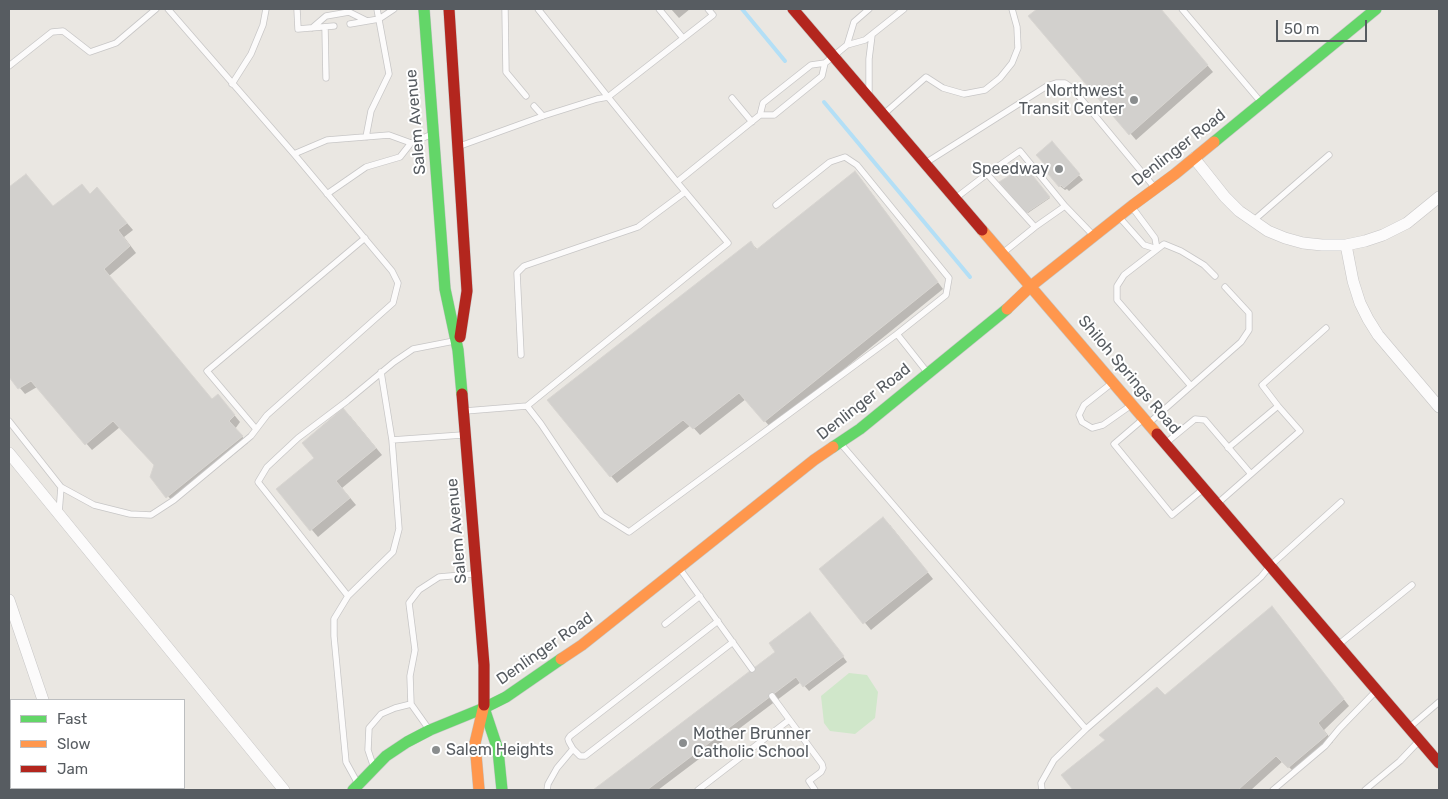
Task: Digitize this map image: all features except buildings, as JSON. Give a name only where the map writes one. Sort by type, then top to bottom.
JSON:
[{"type":"main road","name":"Salem Avenue","points":[[424,9],[445,289],[457,346],[484,665],[484,708],[475,743],[479,790]]},
{"type":"main road","name":"Salem Avenue","points":[[449,9],[467,291],[457,346]]},
{"type":"main road","name":"Shiloh Springs Road","points":[[793,9],[829,59],[884,114],[1439,763]]},
{"type":"main road","name":"Denlinger Road","points":[[356,787],[386,756],[407,742],[506,697],[570,654],[814,460],[860,429],[998,317],[1031,286],[1194,158],[1376,9]]},
{"type":"main road","points":[[434,134],[442,163],[448,237],[466,281]]},
{"type":"main road","name":"Salem Avenue","points":[[484,708],[498,750],[502,790]]},
{"type":"street","points":[[1194,158],[1225,197],[1239,211],[1268,231],[1303,243],[1346,245],[1383,235],[1399,227],[1439,197]]},
{"type":"street","points":[[1346,245],[1353,280],[1360,303],[1368,319],[1378,335],[1439,407]]},
{"type":"street","points":[[9,453],[284,790]]},
{"type":"street","points":[[9,600],[43,699]]},
{"type":"lane","points":[[9,66],[52,32],[63,31],[90,52],[116,42],[156,9]]},
{"type":"lane","points":[[9,421],[61,487],[94,505],[130,514],[150,515],[174,500],[251,436],[267,415],[393,303],[398,283],[392,270],[168,9]]},
{"type":"lane","points":[[232,84],[251,54],[263,25],[266,9]]},
{"type":"lane","points":[[297,9],[298,29],[334,26]]},
{"type":"lane","points":[[366,137],[371,111],[389,74],[377,9]]},
{"type":"lane","points":[[350,24],[379,19],[394,9]]},
{"type":"lane","points":[[505,9],[506,72],[526,96]]},
{"type":"lane","points":[[463,412],[526,406],[728,242],[685,192],[538,9]]},
{"type":"lane","points":[[659,9],[683,38]]},
{"type":"lane","points":[[458,147],[543,116],[608,97],[713,15],[708,9]]},
{"type":"lane","points":[[847,45],[854,22],[869,9]]},
{"type":"lane","points":[[677,182],[752,122],[760,115],[763,103],[812,65],[829,59],[847,45],[865,40],[904,9]]},
{"type":"lane","points":[[884,114],[926,77],[943,88],[964,94],[985,90],[1000,78],[1012,63],[1018,48],[1017,27],[1012,9]]},
{"type":"lane","points":[[1182,9],[1261,103]]},
{"type":"lane","points":[[312,28],[326,16],[349,12],[367,21]]},
{"type":"lane","points":[[325,27],[326,78]]},
{"type":"lane","points":[[869,98],[869,59],[872,34]]},
{"type":"lane","points":[[760,115],[774,115],[822,76],[829,59]]},
{"type":"lane","points":[[925,163],[1046,86],[1064,83],[1072,88],[1155,188]]},
{"type":"lane","points":[[732,98],[752,122]]},
{"type":"lane","points":[[534,106],[543,116]]},
{"type":"lane","points":[[327,194],[366,168],[400,157],[411,143],[434,134]]},
{"type":"lane","points":[[294,154],[327,140],[389,135],[411,143]]},
{"type":"lane","points":[[956,198],[1020,151],[1065,206],[1093,236]]},
{"type":"lane","points":[[1253,221],[1329,155]]},
{"type":"lane","points":[[526,406],[542,424],[602,515],[629,532],[897,334],[946,295],[949,278],[858,165],[845,157],[830,162],[776,205]]},
{"type":"lane","points":[[987,174],[1035,227]]},
{"type":"lane","points":[[521,356],[516,273],[524,266],[638,227],[685,192]]},
{"type":"lane","points":[[1003,253],[1065,206]]},
{"type":"lane","points":[[1131,206],[1155,238],[1157,250]]},
{"type":"lane","points":[[1119,216],[1144,246],[1157,250]]},
{"type":"lane","points":[[256,429],[207,372],[364,238]]},
{"type":"lane","points":[[1191,386],[1117,300],[1117,286],[1124,275],[1164,244],[1182,250],[1204,265],[1215,276]]},
{"type":"lane","points":[[1204,489],[1172,515],[1114,444],[1191,386],[1241,342],[1249,330],[1249,313],[1226,287]]},
{"type":"lane","points":[[1217,504],[1300,431],[1262,385],[1326,328]]},
{"type":"lane","points":[[897,334],[928,373]]},
{"type":"lane","points":[[348,596],[258,482],[267,467],[298,438],[413,349],[457,346]]},
{"type":"lane","points":[[356,787],[346,762],[334,619],[348,596],[393,552],[399,530],[392,440],[381,372]]},
{"type":"lane","points":[[1113,382],[1084,405],[1079,414],[1082,422],[1092,428],[1103,425],[1132,404]]},
{"type":"lane","points":[[1228,448],[1278,406]]},
{"type":"lane","points":[[1165,443],[1195,419],[1205,420],[1251,474]]},
{"type":"lane","points":[[392,440],[465,434]]},
{"type":"lane","points":[[840,442],[1086,730]]},
{"type":"lane","points":[[59,514],[61,487]]},
{"type":"lane","points":[[1042,790],[1041,784],[1054,760],[1261,577],[1270,566],[1341,502]]},
{"type":"lane","points":[[679,567],[752,669]]},
{"type":"lane","points":[[430,730],[411,704],[410,676],[415,650],[409,604],[419,590],[439,577],[477,574]]},
{"type":"lane","points":[[1338,645],[1412,585]]},
{"type":"lane","points":[[665,624],[700,596]]},
{"type":"lane","points":[[718,621],[570,736],[568,739],[573,749],[580,756],[585,756],[733,642]]},
{"type":"lane","points":[[1273,790],[1325,746],[1376,690]]},
{"type":"lane","points":[[772,696],[822,764],[821,772],[809,781],[816,790]]},
{"type":"lane","points":[[1409,728],[1439,702]]},
{"type":"lane","points":[[374,768],[368,750],[369,728],[381,714],[411,704]]},
{"type":"lane","points":[[698,790],[789,720]]},
{"type":"lane","points":[[1365,790],[1400,761],[1420,740]]},
{"type":"lane","points":[[547,790],[556,768],[573,749]]},
{"type":"green space","points":[[849,673],[867,675],[878,692],[875,718],[855,734],[830,731],[824,723],[821,696]]},
{"type":"waterway","points":[[742,9],[785,61]]},
{"type":"waterway","points":[[824,102],[970,277]]},
{"type":"traffic: fast","points":[[424,9],[445,289],[458,350],[462,394]]},
{"type":"traffic: fast","points":[[1214,142],[1376,9]]},
{"type":"traffic: fast","points":[[833,447],[860,429],[1007,309]]},
{"type":"traffic: fast","points":[[353,790],[386,756],[407,742],[506,697],[561,659]]},
{"type":"traffic: fast","points":[[484,708],[498,750],[502,790]]},
{"type":"traffic: slow","points":[[1007,309],[1031,286],[1214,142]]},
{"type":"traffic: slow","points":[[982,230],[1157,434]]},
{"type":"traffic: slow","points":[[561,659],[582,645],[814,460],[833,447]]},
{"type":"traffic: slow","points":[[479,790],[475,743],[484,705]]},
{"type":"traffic: jam","points":[[449,9],[467,291],[460,337]]},
{"type":"traffic: jam","points":[[793,9],[982,230]]},
{"type":"traffic: jam","points":[[462,394],[484,665],[484,705]]},
{"type":"traffic: jam","points":[[1157,434],[1439,763]]},
{"type":"place","name":"Northwest Transit Center","points":[[1134,100]]},
{"type":"place","name":"Speedway","points":[[1059,169]]},
{"type":"place","name":"Mother Brunner Catholic School","points":[[683,743]]},
{"type":"place","name":"Salem Heights","points":[[436,750]]}]
